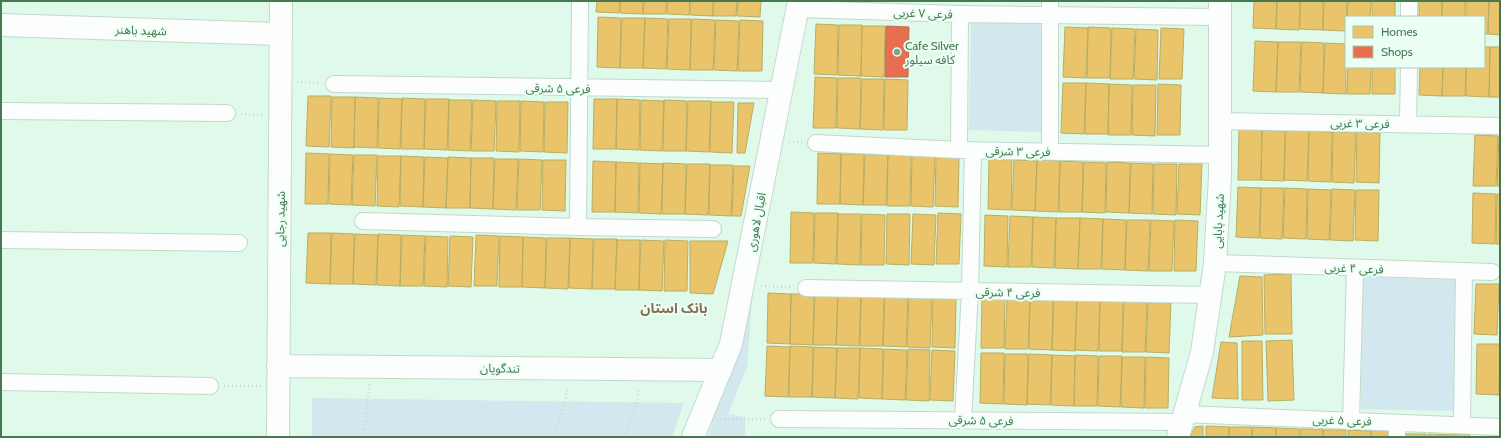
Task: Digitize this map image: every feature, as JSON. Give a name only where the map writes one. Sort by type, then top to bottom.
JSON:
[{"type":"street","name":"شهید رجایی","points":[[278,437],[281,1]]},
{"type":"street","points":[[578,227],[578,88],[580,1]]},
{"type":"street","points":[[1409,16],[1410,1]]},
{"type":"street","name":"فرعی ۷ غربی","points":[[798,5],[960,14],[1049,8],[1220,9]]},
{"type":"street","name":"اقبال لاهوری","points":[[697,428],[732,344],[798,5]]},
{"type":"street","points":[[1049,8],[1050,152]]},
{"type":"street","name":"شهید بابایی","points":[[1181,424],[1202,352],[1215,263],[1220,155],[1220,9]]},
{"type":"street","points":[[960,14],[970,291],[963,419]]},
{"type":"street","name":"شهید باهنر","points":[[1,25],[281,34]]},
{"type":"street","points":[[1408,124],[1409,68]]},
{"type":"street","name":"فرعی ۵ شرقی","points":[[334,84],[782,90]]},
{"type":"street","points":[[1,111],[227,113]]},
{"type":"street","name":"فرعی ۳ غربی","points":[[1220,121],[1500,126]]},
{"type":"street","name":"فرعی ۳ شرقی","points":[[816,143],[966,150],[1220,155]]},
{"type":"street","points":[[363,221],[713,229]]},
{"type":"street","points":[[1,240],[239,243]]},
{"type":"street","name":"فرعی ۴ غربی","points":[[1215,263],[1492,272]]},
{"type":"street","points":[[1351,421],[1355,268]]},
{"type":"street","points":[[1464,271],[1469,429]]},
{"type":"street","name":"فرعی ۴ شرقی","points":[[806,288],[1210,295]]},
{"type":"street","name":"تندگویان","points":[[278,376],[374,367],[721,370]]},
{"type":"street","points":[[1,382],[210,386]]},
{"type":"street","name":"فرعی ۵ شرقی","points":[[779,419],[963,419],[1181,424]]},
{"type":"street","name":"فرعی ۵ غربی","points":[[1181,424],[1351,421],[1397,430],[1500,427]]},
{"type":"path","points":[[281,81],[334,84]]},
{"type":"path","points":[[227,113],[281,116]]},
{"type":"path","points":[[772,142],[816,143]]},
{"type":"path","points":[[743,285],[806,288]]},
{"type":"path","points":[[363,437],[367,399],[374,367]]},
{"type":"path","points":[[554,437],[568,389],[567,369]]},
{"type":"path","points":[[624,437],[637,402],[643,370]]},
{"type":"path","points":[[210,386],[278,376]]},
{"type":"path","points":[[697,428],[779,419]]},
{"type":"shaded area","points":[[1,1],[1500,1],[1500,437],[1,437]]},
{"type":"shaded area","points":[[971,19],[1044,21],[1042,132],[969,130]]},
{"type":"shaded area","points":[[1362,277],[1458,280],[1455,411],[1361,409]]},
{"type":"shaded area","points":[[753,287],[747,367],[728,414],[745,417],[745,437],[708,437],[726,372]]},
{"type":"shaded area","points":[[312,398],[684,403],[672,437],[312,437]]},
{"type":"building: Homes","points":[[597,1],[620,1],[619,13],[596,12]]},
{"type":"building: Homes","points":[[620,1],[643,1],[643,14],[620,13]]},
{"type":"building: Homes","points":[[644,1],[667,1],[666,14],[643,14]]},
{"type":"building: Homes","points":[[667,1],[690,1],[689,15],[667,14]]},
{"type":"building: Homes","points":[[690,1],[713,1],[713,16],[690,15]]},
{"type":"building: Homes","points":[[714,1],[737,1],[736,16],[713,16]]},
{"type":"building: Homes","points":[[738,1],[761,1],[760,17],[737,16]]},
{"type":"building: Homes","points":[[1254,1],[1277,1],[1276,29],[1253,28]]},
{"type":"building: Homes","points":[[1277,1],[1300,1],[1299,30],[1276,29]]},
{"type":"building: Homes","points":[[1300,1],[1323,1],[1323,30],[1300,29]]},
{"type":"building: Homes","points":[[1324,1],[1347,1],[1345,31],[1323,30]]},
{"type":"building: Homes","points":[[1348,1],[1371,1],[1370,16],[1347,16]]},
{"type":"building: Homes","points":[[1372,1],[1395,1],[1395,16],[1372,16]]},
{"type":"building: Homes","points":[[1419,1],[1442,1],[1442,16],[1419,16]]},
{"type":"building: Homes","points":[[1442,1],[1465,1],[1465,16],[1442,16]]},
{"type":"building: Homes","points":[[1466,1],[1489,1],[1488,34],[1485,34],[1485,16],[1466,16]]},
{"type":"building: Homes","points":[[1489,1],[1500,1],[1500,35],[1488,34]]},
{"type":"building: Homes","points":[[598,17],[621,18],[620,68],[597,67]]},
{"type":"building: Homes","points":[[622,18],[645,18],[643,68],[620,68]]},
{"type":"building: Homes","points":[[645,18],[668,19],[666,69],[643,68]]},
{"type":"building: Homes","points":[[669,19],[691,19],[690,70],[667,69]]},
{"type":"building: Homes","points":[[692,19],[715,20],[713,70],[690,70]]},
{"type":"building: Homes","points":[[716,20],[739,21],[737,71],[714,70]]},
{"type":"building: Homes","points":[[740,20],[763,21],[762,71],[738,71]]},
{"type":"building: Homes","points":[[816,24],[838,25],[837,75],[814,74]]},
{"type":"building: Homes","points":[[839,25],[862,25],[861,76],[838,75]]},
{"type":"building: Homes","points":[[862,26],[885,26],[884,77],[861,76]]},
{"type":"building: Homes","points":[[1065,27],[1088,28],[1086,78],[1063,77]]},
{"type":"building: Homes","points":[[1088,27],[1111,28],[1110,78],[1087,78]]},
{"type":"building: Homes","points":[[1112,28],[1135,29],[1133,79],[1110,79]]},
{"type":"building: Homes","points":[[1161,28],[1184,29],[1182,79],[1159,79]]},
{"type":"building: Homes","points":[[1136,29],[1158,30],[1157,80],[1134,79]]},
{"type":"building: Homes","points":[[1255,41],[1278,42],[1276,92],[1253,91]]},
{"type":"building: Homes","points":[[1278,42],[1301,42],[1299,92],[1276,92]]},
{"type":"building: Homes","points":[[1302,42],[1324,43],[1323,93],[1300,92]]},
{"type":"building: Homes","points":[[1325,43],[1345,44],[1346,94],[1323,93]]},
{"type":"building: Homes","points":[[1485,47],[1490,47],[1489,97],[1466,96],[1466,68],[1485,68]]},
{"type":"building: Homes","points":[[1490,47],[1500,47],[1500,97],[1489,97]]},
{"type":"building: Homes","points":[[1348,68],[1371,68],[1370,94],[1347,94]]},
{"type":"building: Homes","points":[[1372,68],[1395,68],[1395,94],[1372,94]]},
{"type":"building: Homes","points":[[1420,68],[1443,68],[1442,96],[1419,95]]},
{"type":"building: Homes","points":[[1443,68],[1466,68],[1465,96],[1442,96]]},
{"type":"building: Homes","points":[[815,77],[837,78],[836,128],[813,128]]},
{"type":"building: Homes","points":[[838,78],[861,78],[860,129],[837,128]]},
{"type":"building: Homes","points":[[862,79],[884,79],[883,130],[860,129]]},
{"type":"building: Homes","points":[[885,79],[908,80],[907,130],[884,130]]},
{"type":"building: Homes","points":[[1063,83],[1086,83],[1084,134],[1061,133]]},
{"type":"building: Homes","points":[[1086,83],[1109,84],[1108,134],[1085,134]]},
{"type":"building: Homes","points":[[1109,84],[1132,85],[1131,135],[1108,135]]},
{"type":"building: Homes","points":[[1158,84],[1181,85],[1180,135],[1157,135]]},
{"type":"building: Homes","points":[[1133,85],[1156,85],[1155,136],[1132,135]]},
{"type":"building: Homes","points":[[308,96],[331,96],[329,147],[306,146]]},
{"type":"building: Homes","points":[[332,97],[355,97],[354,148],[331,147]]},
{"type":"building: Homes","points":[[355,97],[378,98],[377,148],[354,147]]},
{"type":"building: Homes","points":[[379,98],[402,99],[400,149],[378,148]]},
{"type":"building: Homes","points":[[402,98],[425,99],[424,149],[401,149]]},
{"type":"building: Homes","points":[[426,99],[449,99],[447,150],[424,149]]},
{"type":"building: Homes","points":[[594,99],[617,99],[616,149],[593,149]]},
{"type":"building: Homes","points":[[617,99],[640,100],[639,150],[616,149]]},
{"type":"building: Homes","points":[[449,100],[472,100],[470,151],[448,150]]},
{"type":"building: Homes","points":[[473,100],[496,101],[494,151],[471,151]]},
{"type":"building: Homes","points":[[641,100],[664,101],[662,151],[640,150]]},
{"type":"building: Homes","points":[[664,100],[687,101],[686,151],[663,151]]},
{"type":"building: Homes","points":[[497,101],[520,101],[519,152],[496,151]]},
{"type":"building: Homes","points":[[521,101],[544,102],[543,152],[520,151]]},
{"type":"building: Homes","points":[[688,101],[711,101],[709,152],[686,151]]},
{"type":"building: Homes","points":[[545,102],[568,102],[567,153],[544,152]]},
{"type":"building: Homes","points":[[711,102],[734,102],[732,153],[710,152]]},
{"type":"building: Homes","points":[[738,103],[754,103],[745,153],[737,153]]},
{"type":"building: Homes","points":[[1239,129],[1262,130],[1261,180],[1238,180]]},
{"type":"building: Homes","points":[[1262,130],[1285,131],[1284,181],[1261,180]]},
{"type":"building: Homes","points":[[1286,130],[1309,131],[1307,181],[1284,180]]},
{"type":"building: Homes","points":[[1309,131],[1332,132],[1331,182],[1308,181]]},
{"type":"building: Homes","points":[[1333,132],[1356,132],[1354,183],[1332,182]]},
{"type":"building: Homes","points":[[1357,132],[1380,133],[1379,183],[1356,182]]},
{"type":"building: Homes","points":[[1475,135],[1498,136],[1496,186],[1473,186]]},
{"type":"building: Homes","points":[[1499,136],[1500,186],[1497,186]]},
{"type":"building: Homes","points":[[306,153],[329,154],[328,204],[305,204]]},
{"type":"building: Homes","points":[[818,153],[841,154],[840,204],[817,204]]},
{"type":"building: Homes","points":[[330,154],[353,155],[351,205],[329,204]]},
{"type":"building: Homes","points":[[841,154],[864,154],[863,205],[840,204]]},
{"type":"building: Homes","points":[[865,154],[888,155],[886,205],[863,205]]},
{"type":"building: Homes","points":[[354,155],[377,155],[375,206],[352,205]]},
{"type":"building: Homes","points":[[888,155],[911,156],[910,206],[887,206]]},
{"type":"building: Homes","points":[[378,156],[401,156],[399,207],[377,206]]},
{"type":"building: Homes","points":[[401,156],[424,157],[423,207],[400,206]]},
{"type":"building: Homes","points":[[912,156],[935,156],[933,207],[911,206]]},
{"type":"building: Homes","points":[[936,156],[959,157],[958,207],[935,206]]},
{"type":"building: Homes","points":[[425,157],[448,158],[446,208],[423,207]]},
{"type":"building: Homes","points":[[448,157],[471,158],[470,208],[446,208]]},
{"type":"building: Homes","points":[[471,158],[494,158],[493,209],[470,208]]},
{"type":"building: Homes","points":[[495,159],[518,159],[516,210],[493,209]]},
{"type":"building: Homes","points":[[519,159],[542,160],[540,210],[517,210]]},
{"type":"building: Homes","points":[[989,159],[1012,160],[1011,210],[988,209]]},
{"type":"building: Homes","points":[[543,160],[566,160],[565,211],[542,210]]},
{"type":"building: Homes","points":[[1014,160],[1037,161],[1035,211],[1012,210]]},
{"type":"building: Homes","points":[[1037,160],[1060,161],[1058,212],[1035,211]]},
{"type":"building: Homes","points":[[593,161],[616,162],[615,212],[592,212]]},
{"type":"building: Homes","points":[[1060,161],[1083,162],[1082,212],[1059,212]]},
{"type":"building: Homes","points":[[616,162],[639,163],[638,213],[615,212]]},
{"type":"building: Homes","points":[[1084,162],[1106,163],[1105,213],[1082,212]]},
{"type":"building: Homes","points":[[1107,162],[1130,163],[1129,213],[1106,212]]},
{"type":"building: Homes","points":[[640,163],[663,164],[661,214],[639,213]]},
{"type":"building: Homes","points":[[663,163],[686,164],[685,214],[662,214]]},
{"type":"building: Homes","points":[[1131,163],[1153,164],[1152,214],[1129,213]]},
{"type":"building: Homes","points":[[687,164],[710,164],[708,215],[685,214]]},
{"type":"building: Homes","points":[[1154,164],[1177,164],[1176,215],[1153,214]]},
{"type":"building: Homes","points":[[1179,164],[1202,164],[1200,215],[1177,214]]},
{"type":"building: Homes","points":[[710,165],[733,165],[731,216],[709,215]]},
{"type":"building: Homes","points":[[734,166],[750,166],[741,216],[732,216]]},
{"type":"building: Homes","points":[[1238,187],[1261,188],[1259,238],[1236,237]]},
{"type":"building: Homes","points":[[1261,188],[1284,188],[1282,239],[1260,238]]},
{"type":"building: Homes","points":[[1285,188],[1307,189],[1306,239],[1283,238]]},
{"type":"building: Homes","points":[[1308,189],[1331,190],[1329,240],[1307,239]]},
{"type":"building: Homes","points":[[1332,189],[1355,190],[1353,241],[1330,240]]},
{"type":"building: Homes","points":[[1356,190],[1379,190],[1378,241],[1355,240]]},
{"type":"building: Homes","points":[[1473,193],[1496,194],[1495,244],[1472,243]]},
{"type":"building: Homes","points":[[1497,194],[1500,194],[1500,244],[1496,244]]},
{"type":"building: Homes","points":[[791,212],[814,213],[813,263],[790,263]]},
{"type":"building: Homes","points":[[815,213],[838,213],[836,264],[814,263]]},
{"type":"building: Homes","points":[[938,213],[961,214],[959,264],[936,264]]},
{"type":"building: Homes","points":[[838,214],[861,214],[860,265],[837,264]]},
{"type":"building: Homes","points":[[862,214],[885,215],[884,265],[861,265]]},
{"type":"building: Homes","points":[[887,214],[910,214],[909,265],[886,264]]},
{"type":"building: Homes","points":[[913,214],[936,215],[934,265],[911,264]]},
{"type":"building: Homes","points":[[985,215],[1008,216],[1007,267],[984,266]]},
{"type":"building: Homes","points":[[1010,216],[1033,217],[1031,267],[1008,267]]},
{"type":"building: Homes","points":[[1033,217],[1056,218],[1054,268],[1032,267]]},
{"type":"building: Homes","points":[[1056,218],[1080,218],[1078,269],[1055,268]]},
{"type":"building: Homes","points":[[1080,218],[1103,219],[1101,269],[1078,269]]},
{"type":"building: Homes","points":[[1103,219],[1126,220],[1125,270],[1102,269]]},
{"type":"building: Homes","points":[[1127,220],[1150,220],[1148,271],[1125,270]]},
{"type":"building: Homes","points":[[1151,220],[1174,221],[1172,271],[1149,271]]},
{"type":"building: Homes","points":[[1175,220],[1198,221],[1196,271],[1174,271]]},
{"type":"building: Homes","points":[[308,233],[331,233],[330,284],[306,283]]},
{"type":"building: Homes","points":[[332,233],[354,234],[353,284],[330,284]]},
{"type":"building: Homes","points":[[355,234],[378,235],[376,285],[353,284]]},
{"type":"building: Homes","points":[[378,234],[401,235],[400,286],[377,285]]},
{"type":"building: Homes","points":[[402,235],[425,236],[423,286],[400,286]]},
{"type":"building: Homes","points":[[476,235],[499,236],[497,286],[474,286]]},
{"type":"building: Homes","points":[[426,236],[448,237],[447,287],[424,286]]},
{"type":"building: Homes","points":[[450,236],[473,237],[471,287],[448,286]]},
{"type":"building: Homes","points":[[500,236],[523,237],[522,287],[499,287]]},
{"type":"building: Homes","points":[[523,237],[546,238],[545,288],[522,287]]},
{"type":"building: Homes","points":[[547,238],[570,238],[568,289],[545,288]]},
{"type":"building: Homes","points":[[570,238],[593,239],[592,289],[569,288]]},
{"type":"building: Homes","points":[[594,239],[617,239],[615,289],[592,289]]},
{"type":"building: Homes","points":[[617,240],[640,240],[639,290],[615,290]]},
{"type":"building: Homes","points":[[641,240],[664,241],[662,291],[639,290]]},
{"type":"building: Homes","points":[[665,240],[688,241],[687,291],[664,291]]},
{"type":"building: Homes","points":[[690,241],[728,241],[713,294],[690,293]]},
{"type":"building: Homes","points":[[1291,274],[1292,334],[1265,334],[1264,275]]},
{"type":"building: Homes","points":[[1240,276],[1262,277],[1263,335],[1229,337]]},
{"type":"building: Homes","points":[[1476,284],[1499,284],[1497,335],[1474,334]]},
{"type":"building: Homes","points":[[768,293],[791,294],[790,344],[767,343]]},
{"type":"building: Homes","points":[[791,294],[814,294],[813,345],[790,344]]},
{"type":"building: Homes","points":[[815,294],[838,295],[836,345],[813,345]]},
{"type":"building: Homes","points":[[838,295],[861,296],[859,346],[836,345]]},
{"type":"building: Homes","points":[[861,295],[884,296],[883,346],[860,346]]},
{"type":"building: Homes","points":[[885,296],[908,297],[906,347],[883,346]]},
{"type":"building: Homes","points":[[909,297],[932,297],[930,348],[907,347]]},
{"type":"building: Homes","points":[[933,297],[956,298],[955,348],[932,347]]},
{"type":"building: Homes","points":[[982,297],[1005,298],[1004,348],[981,348]]},
{"type":"building: Homes","points":[[1007,298],[1030,299],[1028,349],[1005,349]]},
{"type":"building: Homes","points":[[1030,299],[1053,300],[1052,350],[1029,349]]},
{"type":"building: Homes","points":[[1054,300],[1077,300],[1075,351],[1052,350]]},
{"type":"building: Homes","points":[[1077,300],[1100,301],[1098,351],[1075,350]]},
{"type":"building: Homes","points":[[1100,301],[1123,301],[1122,351],[1099,351]]},
{"type":"building: Homes","points":[[1124,301],[1147,302],[1145,352],[1122,352]]},
{"type":"building: Homes","points":[[1148,302],[1171,303],[1169,353],[1146,352]]},
{"type":"building: Homes","points":[[1292,340],[1294,400],[1268,401],[1266,341]]},
{"type":"building: Homes","points":[[1242,341],[1262,341],[1263,400],[1242,400]]},
{"type":"building: Homes","points":[[1221,342],[1237,343],[1238,399],[1212,398]]},
{"type":"building: Homes","points":[[1477,344],[1500,344],[1499,395],[1476,394]]},
{"type":"building: Homes","points":[[767,346],[790,347],[788,397],[765,396]]},
{"type":"building: Homes","points":[[790,346],[813,347],[812,397],[789,397]]},
{"type":"building: Homes","points":[[814,347],[837,348],[835,398],[812,397]]},
{"type":"building: Homes","points":[[837,348],[860,348],[858,399],[835,398]]},
{"type":"building: Homes","points":[[860,348],[883,349],[882,399],[859,398]]},
{"type":"building: Homes","points":[[884,349],[907,350],[905,400],[882,399]]},
{"type":"building: Homes","points":[[908,349],[930,350],[929,401],[906,400]]},
{"type":"building: Homes","points":[[932,350],[955,351],[953,401],[930,400]]},
{"type":"building: Homes","points":[[981,353],[1004,353],[1003,404],[980,403]]},
{"type":"building: Homes","points":[[1005,354],[1028,354],[1027,405],[1004,404]]},
{"type":"building: Homes","points":[[1029,354],[1052,355],[1050,405],[1027,404]]},
{"type":"building: Homes","points":[[1052,355],[1075,356],[1074,406],[1051,405]]},
{"type":"building: Homes","points":[[1075,355],[1098,356],[1097,406],[1074,406]]},
{"type":"building: Homes","points":[[1099,356],[1122,356],[1120,407],[1098,406]]},
{"type":"building: Homes","points":[[1122,357],[1145,357],[1144,408],[1121,407]]},
{"type":"building: Homes","points":[[1146,357],[1169,358],[1168,408],[1145,408]]},
{"type":"building: Homes","points":[[1203,426],[1203,437],[1190,437],[1195,427]]},
{"type":"building: Homes","points":[[1206,426],[1229,427],[1229,437],[1206,437]]},
{"type":"building: Homes","points":[[1229,427],[1252,427],[1252,437],[1229,437]]},
{"type":"building: Homes","points":[[1253,427],[1276,428],[1275,437],[1252,437]]},
{"type":"building: Homes","points":[[1276,428],[1299,429],[1299,437],[1276,437]]},
{"type":"building: Homes","points":[[1300,429],[1323,429],[1323,437],[1300,437]]},
{"type":"building: Homes","points":[[1323,430],[1346,430],[1346,437],[1323,437]]},
{"type":"building: Homes","points":[[1348,430],[1371,431],[1371,437],[1348,437]]},
{"type":"building: Homes","points":[[1371,430],[1394,431],[1394,437],[1371,437]]},
{"type":"building: Homes","points":[[1403,434],[1426,434],[1426,437],[1403,437]]},
{"type":"building: Homes","points":[[1428,434],[1451,435],[1451,437],[1428,437]]},
{"type":"building: Homes","points":[[1452,434],[1470,434],[1469,437],[1452,437]]},
{"type":"building: Shops","name":"Cafe Silver کافه سیلور","points":[[886,26],[909,27],[908,77],[885,77]]},
{"type":"place","name":"Cafe Silver کافه سیلور","points":[[897,52]]},
{"type":"district","name":"بانک استان","points":[[674,308]]}]
